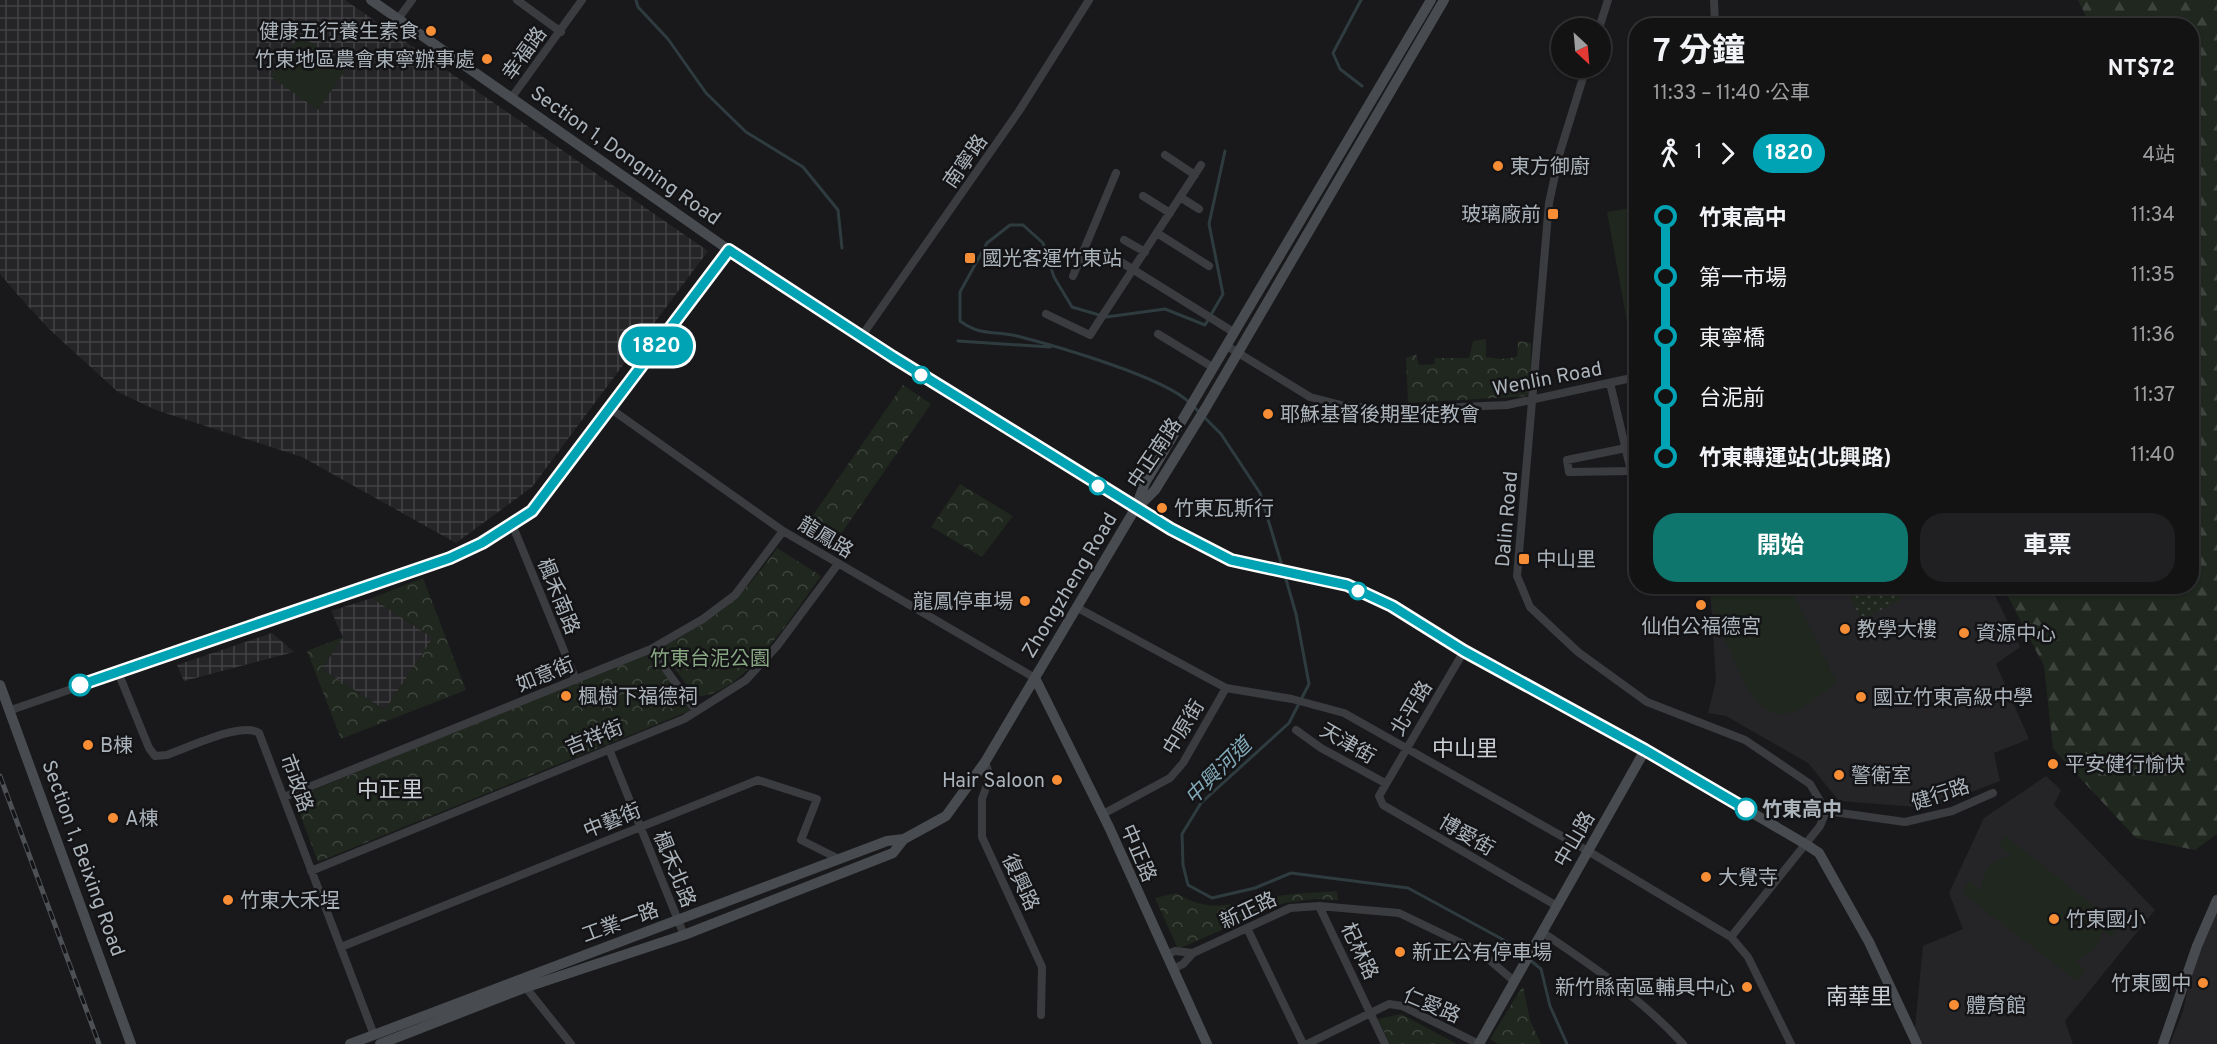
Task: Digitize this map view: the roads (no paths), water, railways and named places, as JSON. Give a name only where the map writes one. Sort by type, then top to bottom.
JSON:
[{"type":"street","name":"Section 1, Dongning Road","points":[[370,0],[729,250],[861,337],[1135,509],[1231,560],[1347,585],[1392,606],[1464,651],[1645,750],[1819,853],[1869,942],[1917,1044]]},
{"type":"street","points":[[398,19],[412,0]]},
{"type":"street","points":[[517,0],[561,32]]},
{"type":"street","name":"幸福路","points":[[512,97],[582,0]]},
{"type":"street","name":"南寧路","points":[[861,337],[1020,111],[1089,0]]},
{"type":"street","name":"中正南路","points":[[1135,509],[1145,483],[1431,0]]},
{"type":"street","name":"中正南路","points":[[1135,509],[1155,490],[1205,409],[1444,0]]},
{"type":"street","points":[[1602,18],[1608,0]]},
{"type":"street","points":[[1714,0],[1715,18]]},
{"type":"street","name":"Dalin Road","points":[[1583,78],[1560,152],[1549,203],[1534,401],[1517,576],[1530,608],[1578,652],[1647,702],[1745,740],[1810,784],[1826,811]]},
{"type":"street","points":[[1165,155],[1195,174]]},
{"type":"street","points":[[1046,314],[1090,335],[1201,165]]},
{"type":"street","points":[[1073,276],[1116,173]]},
{"type":"street","points":[[1143,196],[1170,213]]},
{"type":"street","points":[[1180,197],[1199,209]]},
{"type":"street","points":[[1157,233],[1209,266]]},
{"type":"street","points":[[1124,240],[1144,252]]},
{"type":"street","points":[[11,710],[450,558],[512,524],[532,511],[729,250]]},
{"type":"street","points":[[1122,262],[1235,333]]},
{"type":"street","points":[[1158,334],[1214,368]]},
{"type":"street","name":"Wenlin Road","points":[[1227,346],[1310,397],[1345,406],[1443,409],[1534,401],[1629,379]]},
{"type":"street","points":[[1610,383],[1629,462]]},
{"type":"street","name":"龍鳳路","points":[[611,409],[783,531],[1035,678]]},
{"type":"street","points":[[1629,447],[1567,460],[1569,472],[1629,471]]},
{"type":"street","name":"Zhongzheng Road","points":[[1035,678],[1135,509]]},
{"type":"street","name":"楓禾南路","points":[[512,524],[576,680]]},
{"type":"street","name":"如意街","points":[[284,797],[651,649],[703,620],[735,595],[783,531]]},
{"type":"street","name":"吉祥街","points":[[312,871],[684,718],[696,711],[746,680],[777,646],[838,564]]},
{"type":"street","points":[[1076,608],[1226,688],[1292,699],[1344,713],[1588,851],[1731,937],[1748,957],[1791,1044]]},
{"type":"street","points":[[651,649],[696,711]]},
{"type":"street","name":"北平路","points":[[1385,783],[1464,651]]},
{"type":"street","name":"市政路","points":[[118,672],[149,748],[155,756],[167,755],[238,729],[253,729],[262,739],[377,1041]]},
{"type":"street","name":"工業一路","points":[[350,1044],[377,1041],[520,977],[678,921],[887,841],[904,839],[946,816],[985,762],[1035,678]]},
{"type":"street","name":"中正路","points":[[1035,678],[1102,814],[1207,1044]]},
{"type":"street","name":"Section 1, Beixing Road","points":[[0,685],[131,1044]]},
{"type":"street","name":"中原街","points":[[1102,814],[1170,778],[1183,763],[1226,688]]},
{"type":"street","name":"天津街","points":[[1296,730],[1321,748],[1385,783]]},
{"type":"street","name":"楓禾北路","points":[[609,749],[684,935]]},
{"type":"street","name":"中山路","points":[[1514,981],[1645,750]]},
{"type":"street","name":"復興路","points":[[985,762],[990,776],[982,799],[982,837],[1042,967],[1041,1015]]},
{"type":"street","name":"中藝街","points":[[340,947],[758,780],[817,799],[801,840],[839,859]]},
{"type":"street","name":"博愛街","points":[[1385,783],[1379,796],[1383,805],[1557,906]]},
{"type":"street","name":"健行路","points":[[1826,811],[1905,822],[1952,811],[1993,793]]},
{"type":"street","points":[[1731,937],[1807,845],[1820,826],[1826,811]]},
{"type":"street","name":"工業一路","points":[[421,1022],[684,935],[893,854],[904,839]]},
{"type":"street","points":[[2163,1044],[2197,946],[2217,900]]},
{"type":"street","name":"新正路","points":[[1173,969],[1183,964],[1193,953],[1290,908],[1319,906],[1399,913],[1480,951],[1514,981]]},
{"type":"street","name":"杞林路","points":[[1319,906],[1385,1044]]},
{"type":"street","points":[[1246,928],[1305,1044]]},
{"type":"street","points":[[1542,932],[1593,967],[1668,1028],[1683,1044]]},
{"type":"street","name":"新正路","points":[[1166,955],[1175,951],[1193,953]]},
{"type":"street","points":[[520,977],[524,988],[571,1044]]},
{"type":"street","points":[[1479,1044],[1514,981]]},
{"type":"street","name":"仁愛路","points":[[1305,1044],[1389,1004],[1402,1006],[1479,1044]]},
{"type":"waterway","points":[[636,0],[638,7],[668,39],[706,93],[746,132],[803,167],[838,210],[842,248]]},
{"type":"waterway","points":[[1361,0],[1333,53],[1340,69],[1362,86]]},
{"type":"waterway","points":[[1190,403],[1177,393],[1134,373],[1035,341],[1009,334],[981,331],[968,326],[960,321],[960,292],[987,243],[1010,225],[1023,225],[1043,243],[1054,277],[1072,307],[1106,317],[1165,309],[1205,325],[1223,294],[1209,224],[1225,151]]},
{"type":"waterway","points":[[958,341],[1050,347]]},
{"type":"waterway","name":"中興河道","points":[[1194,407],[1221,434],[1260,493],[1283,569]]},
{"type":"waterway","name":"中興河道","points":[[1285,576],[1296,614],[1309,684],[1289,723],[1201,803],[1182,834],[1183,865],[1188,885],[1212,898],[1255,888],[1291,873],[1408,888],[1513,945],[1525,955]]},
{"type":"waterway","name":"中興河道","points":[[1530,960],[1541,969],[1550,1006],[1567,1044]]},
{"type":"railway","points":[[0,776],[99,1044]]},
{"type":"place","name":"健康五行養生素食","points":[[431,31]]},
{"type":"place","name":"竹東地區農會東寧辦事處","points":[[487,59]]},
{"type":"place","name":"東方御廚","points":[[1498,166]]},
{"type":"place","name":"玻璃廠前","points":[[1553,214]]},
{"type":"place","name":"國光客運竹東站","points":[[970,258]]},
{"type":"place","name":"耶穌基督後期聖徒教會","points":[[1268,414]]},
{"type":"place","name":"竹東瓦斯行","points":[[1162,508]]},
{"type":"place","name":"中山里","points":[[1524,559]]},
{"type":"place","name":"龍鳳停車場","points":[[1025,601]]},
{"type":"place","name":"仙伯公福德宮","points":[[1701,605]]},
{"type":"place","name":"教學大樓","points":[[1845,629]]},
{"type":"place","name":"資源中心","points":[[1964,633]]},
{"type":"place","name":"楓樹下福德祠","points":[[566,696]]},
{"type":"place","name":"國立竹東高級中學","points":[[1861,697]]},
{"type":"place","name":"B棟","points":[[88,745]]},
{"type":"place","name":"平安健行愉快","points":[[2053,764]]},
{"type":"place","name":"警衛室","points":[[1839,775]]},
{"type":"place","name":"Hair Saloon","points":[[1057,780]]},
{"type":"place","name":"竹東高中","points":[[1746,809]]},
{"type":"place","name":"A棟","points":[[113,818]]},
{"type":"place","name":"大覺寺","points":[[1706,877]]},
{"type":"place","name":"竹東大禾埕","points":[[228,900]]},
{"type":"place","name":"竹東國小","points":[[2054,919]]},
{"type":"place","name":"新正公有停車場","points":[[1400,952]]},
{"type":"place","name":"竹東國中","points":[[2203,983]]},
{"type":"place","name":"新竹縣南區輔具中心","points":[[1747,987]]},
{"type":"place","name":"體育館","points":[[1954,1005]]},
{"type":"district","name":"中山里","points":[[1465,748]]},
{"type":"district","name":"中正里","points":[[390,789]]},
{"type":"district","name":"南華里","points":[[1859,996]]},
{"type":"park label","name":"竹東台泥公園","points":[[710,658]]}]
